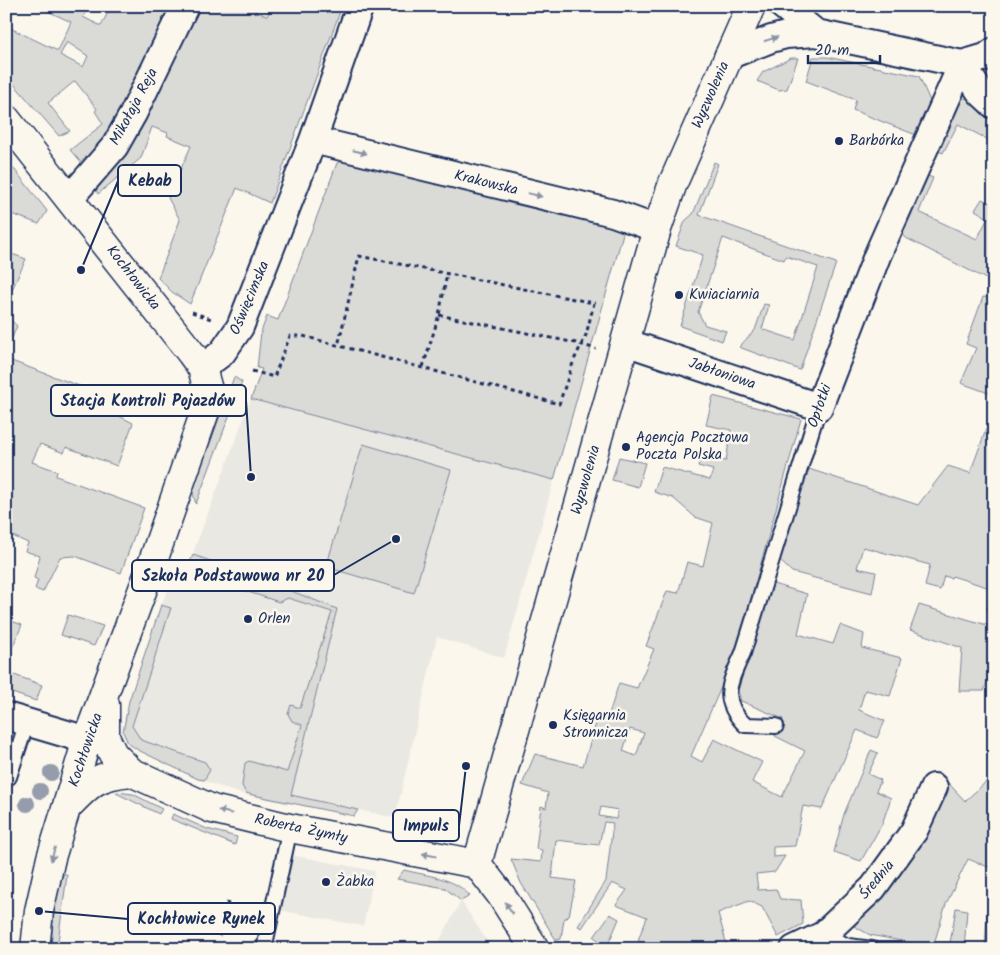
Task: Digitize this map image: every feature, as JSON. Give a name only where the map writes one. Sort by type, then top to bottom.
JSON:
[{"type":"street","name":"Mikołaja Reja","points":[[70,198],[115,146],[133,114],[185,6]]},
{"type":"street","name":"Oświęcimska","points":[[202,368],[222,353],[240,327],[313,140],[360,6]]},
{"type":"street","name":"Wyzwolenia","points":[[477,864],[612,341],[657,229],[673,183],[751,6]]},
{"type":"street","points":[[783,6],[816,34]]},
{"type":"street","points":[[728,56],[771,38],[786,35],[816,34],[962,64],[986,57],[994,52]]},
{"type":"street","points":[[962,64],[980,92],[994,105]]},
{"type":"street","name":"Opłotki","points":[[819,407],[878,256],[962,64]]},
{"type":"street","name":"Kochłowicka","points":[[6,118],[202,368]]},
{"type":"street","name":"Krakowska","points":[[313,140],[613,213],[657,229]]},
{"type":"street","name":"Jabłoniowa","points":[[612,341],[819,407]]},
{"type":"street","points":[[106,694],[209,403],[209,388],[202,368]]},
{"type":"street","name":"Kochłowicka","points":[[67,807],[87,740],[106,694]]},
{"type":"street","name":"Roberta Żymły","points":[[106,694],[105,737],[113,754],[131,772],[212,809],[290,828],[477,864]]},
{"type":"street","points":[[17,719],[87,740]]},
{"type":"street","points":[[34,946],[39,911],[51,858],[67,807],[86,787],[108,774],[131,772]]},
{"type":"street","name":"Średnia","points":[[794,949],[823,935],[873,888],[914,831],[934,787]]},
{"type":"street","points":[[477,864],[501,895],[535,949]]},
{"type":"lane","name":"Opłotki","points":[[776,726],[745,725],[731,707],[728,693],[730,681],[743,653],[819,407]]},
{"type":"lane","points":[[9,777],[17,719]]},
{"type":"lane","points":[[264,949],[290,828]]},
{"type":"lane","points":[[823,935],[848,946],[872,949]]},
{"type":"path","points":[[252,371],[274,377],[290,336],[303,336],[338,346],[423,367],[559,404],[574,360],[582,345],[594,303],[359,256],[338,346]]},
{"type":"path","points":[[423,367],[439,315],[447,274]]},
{"type":"path","points":[[189,311],[221,322]]},
{"type":"path","points":[[439,315],[597,349],[612,341]]},
{"type":"path","points":[[594,359],[597,349]]},
{"type":"path","points":[[219,936],[228,902]]},
{"type":"shaded area","points":[[37,6],[89,6],[83,17],[101,26],[111,6],[174,6],[127,111],[85,167],[70,150],[103,124],[95,111],[97,109],[75,81],[48,103],[70,131],[59,136],[6,75],[6,26],[58,51],[71,22]],"holes":[[[67,42],[88,56],[83,67],[60,55]]]},
{"type":"shaded area","points":[[194,6],[256,6],[255,11],[267,16],[272,6],[342,6],[270,203],[237,188],[190,304],[172,292],[158,278],[180,220],[168,198],[191,146],[167,136],[168,133],[152,127],[141,158],[98,194],[93,184]]},
{"type":"shaded area","points":[[813,57],[827,57],[919,76],[930,101],[916,135],[853,110],[856,100],[806,81]]},
{"type":"shaded area","points":[[791,58],[798,58],[787,89],[779,90],[757,81],[763,72]]},
{"type":"shaded area","points":[[963,98],[974,99],[994,116],[994,140],[987,139],[958,124],[943,153],[935,150],[957,102]]},
{"type":"shaded area","points":[[346,160],[624,230],[554,480],[251,399],[262,369],[257,368],[261,332],[267,316],[278,320],[337,163]]},
{"type":"shaded area","points":[[714,162],[718,164],[699,215],[836,263],[800,370],[739,347],[755,330],[764,304],[769,305],[762,329],[795,340],[818,267],[786,256],[784,260],[723,238],[698,312],[705,325],[726,331],[722,341],[680,326],[703,255],[676,246],[685,221],[693,214]]},
{"type":"shaded area","points":[[6,165],[15,170],[47,211],[39,224],[6,212]]},
{"type":"shaded area","points":[[923,174],[933,178],[919,212],[977,239],[988,218],[975,210],[982,199],[994,205],[994,283],[904,237],[898,227]]},
{"type":"shaded area","points":[[6,252],[26,259],[6,303]]},
{"type":"shaded area","points":[[983,297],[994,298],[994,395],[961,383],[976,348],[966,344]]},
{"type":"shaded area","points":[[6,315],[17,326],[9,345],[6,343]]},
{"type":"shaded area","points":[[6,359],[123,402],[117,415],[133,423],[117,466],[66,447],[64,453],[40,444],[32,462],[57,471],[56,476],[144,508],[121,573],[75,556],[60,557],[43,592],[35,589],[38,580],[34,578],[40,556],[25,551],[28,543],[6,533]]},
{"type":"shaded area","points":[[234,377],[242,382],[196,504],[193,494],[195,484]]},
{"type":"shaded area","points":[[713,396],[801,419],[736,653],[691,756],[702,762],[714,739],[762,762],[752,782],[782,797],[805,751],[775,736],[783,719],[741,701],[738,691],[770,583],[807,594],[798,634],[833,644],[840,625],[864,634],[862,648],[902,658],[890,696],[865,690],[859,710],[885,721],[877,738],[857,730],[822,809],[803,806],[795,846],[773,847],[773,857],[785,856],[775,872],[756,874],[758,890],[776,889],[780,899],[801,900],[803,924],[778,937],[762,907],[749,901],[718,913],[728,949],[685,949],[683,944],[671,948],[655,949],[638,940],[647,917],[616,905],[627,890],[612,883],[582,928],[578,926],[606,881],[613,823],[604,822],[599,845],[556,840],[552,878],[576,881],[569,916],[564,919],[561,939],[556,940],[521,883],[511,859],[541,862],[542,850],[536,849],[541,806],[546,808],[548,793],[522,785],[535,754],[583,766],[598,717],[607,720],[619,683],[637,688],[654,649],[646,646],[667,591],[678,593],[687,562],[703,566],[713,523],[695,517],[673,498],[654,492],[662,467],[710,480],[713,470],[698,466],[701,457],[726,461],[731,430],[706,425]],"holes":[[[630,729],[644,733],[636,756],[623,751]],[[601,807],[618,810],[616,819],[599,816]]]},
{"type":"shaded area","points":[[251,399],[554,480],[504,658],[437,637],[395,818],[291,795],[289,804],[238,793],[198,779],[138,750],[125,738],[123,732],[125,714],[161,605],[177,569],[190,561]]},
{"type":"shaded area","points":[[994,408],[994,613],[987,610],[993,589],[952,576],[951,578],[944,576],[940,590],[925,586],[930,565],[863,547],[857,568],[876,572],[872,593],[792,572],[777,558],[806,468],[918,505],[948,466],[970,473]]},
{"type":"shaded area","points":[[363,444],[451,470],[414,593],[326,567]]},
{"type":"shaded area","points":[[619,457],[645,463],[638,487],[612,480]]},
{"type":"shaded area","points":[[193,555],[243,572],[337,609],[291,795],[358,810],[354,816],[253,795],[246,793],[242,786],[245,763],[249,761],[287,772],[302,725],[292,721],[288,714],[291,705],[300,708],[332,612],[288,598],[279,602],[233,587],[229,575],[190,562]]},
{"type":"shaded area","points":[[161,605],[171,608],[132,726],[141,740],[205,762],[210,770],[204,780],[198,779],[138,750],[128,743],[123,732],[129,701]]},
{"type":"shaded area","points":[[919,605],[994,627],[994,669],[991,669],[984,691],[959,691],[962,648],[910,630]]},
{"type":"shaded area","points":[[68,615],[103,626],[94,646],[61,635]]},
{"type":"shaded area","points":[[6,619],[22,625],[6,662]]},
{"type":"shaded area","points":[[6,672],[42,685],[36,701],[6,691]]},
{"type":"shaded area","points":[[871,750],[878,753],[868,774],[881,780],[876,791],[891,798],[882,824],[861,861],[834,852],[844,814]]},
{"type":"shaded area","points":[[940,774],[965,801],[988,780],[994,784],[994,860],[991,868],[968,859],[946,904],[933,947],[870,935],[852,925],[927,819]]},
{"type":"shaded area","points":[[117,792],[133,794],[162,809],[159,814]]},
{"type":"shaded area","points":[[173,814],[207,829],[237,837],[235,845],[171,819]]},
{"type":"shaded area","points":[[291,855],[375,871],[363,926],[279,910]]},
{"type":"shaded area","points":[[404,870],[448,881],[464,890],[470,896],[461,901],[445,888],[397,879]]},
{"type":"shaded area","points":[[65,873],[67,875],[57,949],[51,949],[56,896]]},
{"type":"shaded area","points":[[461,901],[483,935],[494,949],[435,949]]},
{"type":"shaded area","points":[[956,908],[967,910],[964,949],[949,949]]},
{"type":"shaded area","points":[[987,913],[994,915],[994,949],[985,949]]},
{"type":"shaded area","points":[[610,914],[619,919],[610,940],[605,945],[594,937]]},
{"type":"place","name":"Barbórka","points":[[839,141]]},
{"type":"place","name":"Kebab","points":[[81,270]]},
{"type":"place","name":"Kwiaciarnia","points":[[679,295]]},
{"type":"place","name":"Agencja Pocztowa Poczta Polska","points":[[626,447]]},
{"type":"place","name":"Stacja Kontroli Pojazdów","points":[[251,477]]},
{"type":"place","name":"Szkoła Podstawowa nr 20","points":[[396,539]]},
{"type":"place","name":"Orlen","points":[[248,619]]},
{"type":"place","name":"Księgarnia Stronnicza","points":[[553,725]]},
{"type":"place","name":"Impuls","points":[[466,766]]},
{"type":"place","name":"Żabka","points":[[326,882]]},
{"type":"place","name":"Kochłowice Rynek","points":[[39,911]]}]
